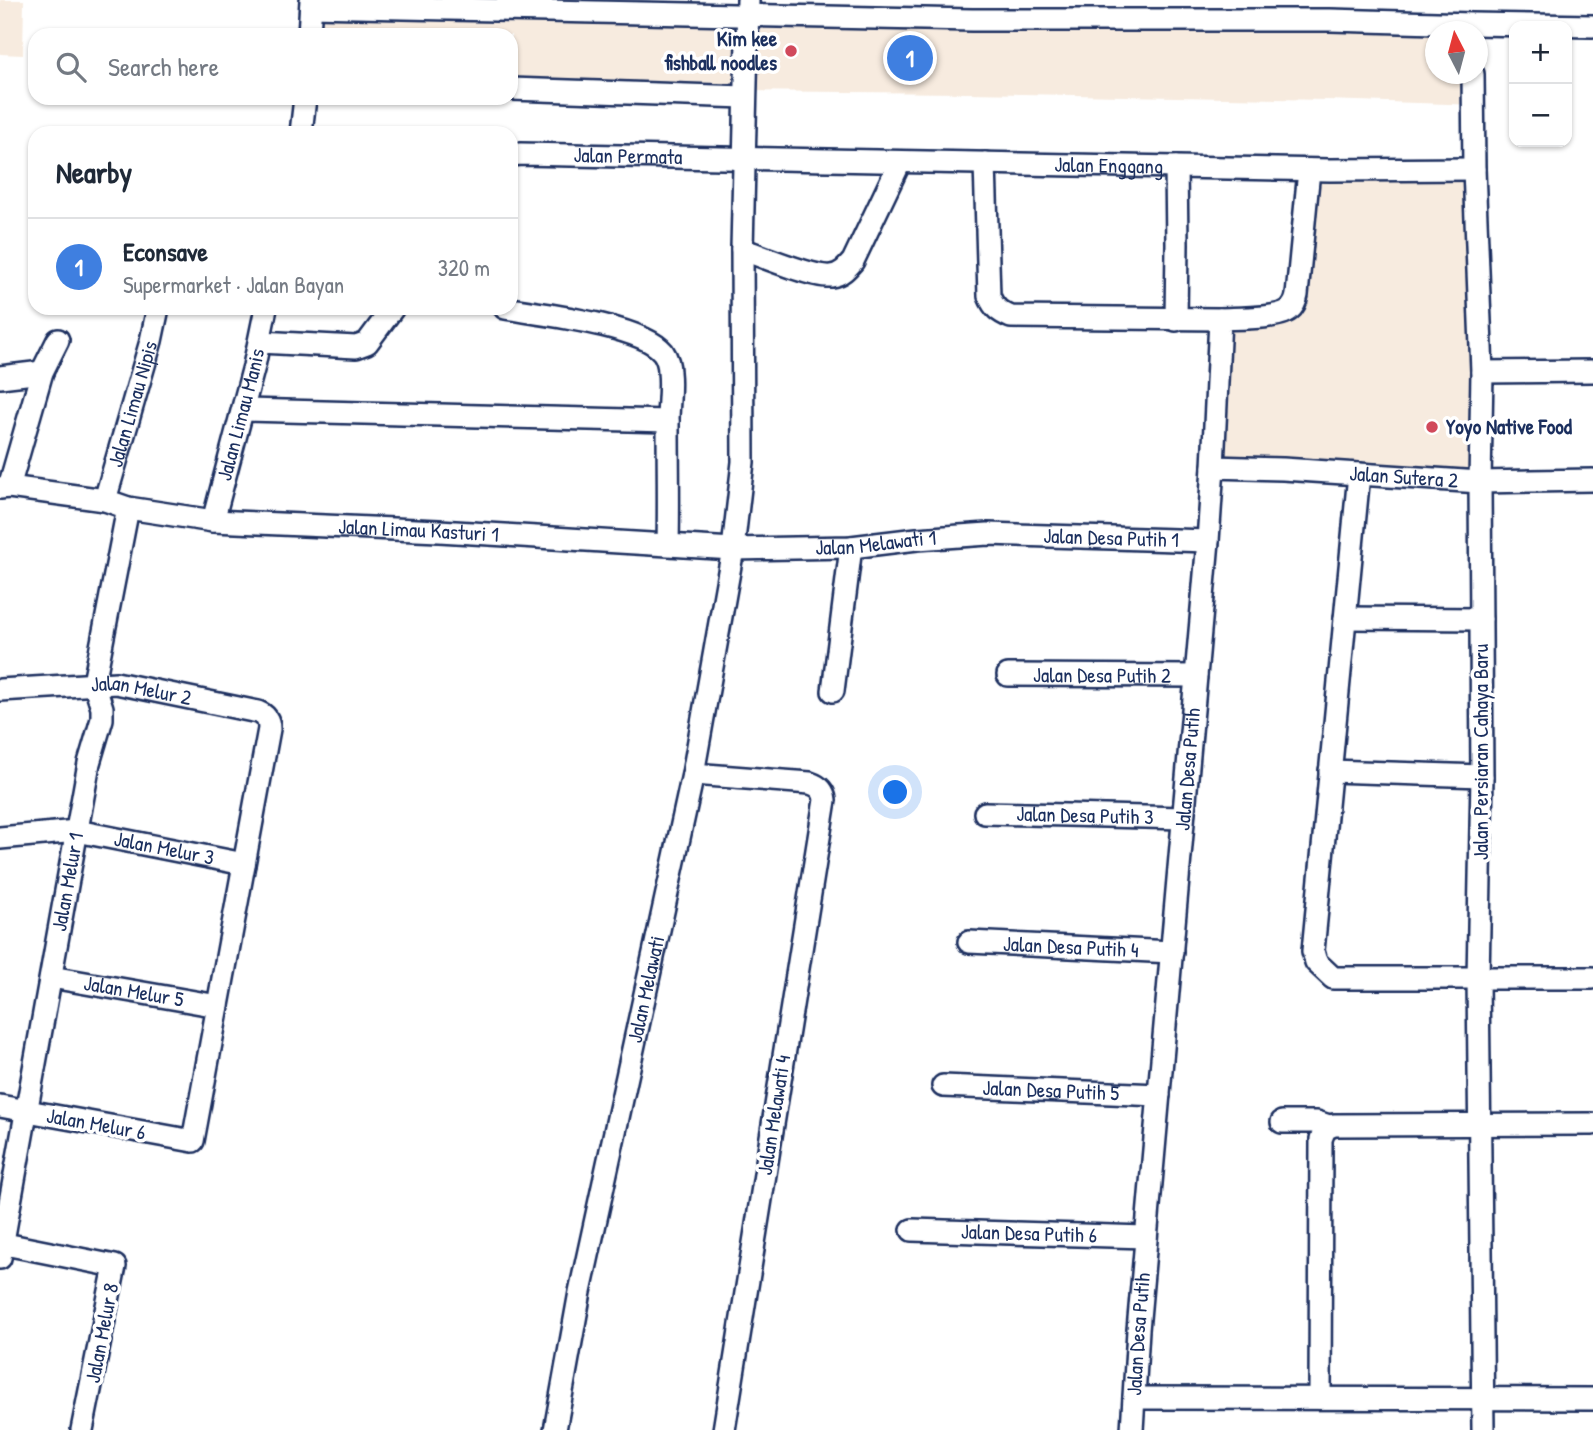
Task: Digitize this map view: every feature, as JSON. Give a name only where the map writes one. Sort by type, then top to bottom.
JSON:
[{"type":"street","points":[[309,28],[311,3],[748,8],[972,20],[1330,10],[1425,22]]},
{"type":"street","name":"Jalan Melawati","points":[[555,1430],[580,1292],[693,774],[733,549],[743,462],[742,250],[748,8]]},
{"type":"street","points":[[1488,28],[1593,26]]},
{"type":"street","name":"Jalan Persiaran Cahaya Baru","points":[[1473,84],[1482,372],[1482,776],[1478,978],[1483,1430]]},
{"type":"street","points":[[518,89],[745,97]]},
{"type":"street","points":[[302,126],[304,105]]},
{"type":"street","name":"Jalan Permata","points":[[518,154],[744,159]]},
{"type":"street","name":"Jalan Enggang","points":[[744,159],[1309,170],[1474,169]]},
{"type":"street","points":[[742,250],[815,274],[829,276],[847,269],[900,162]]},
{"type":"street","points":[[985,163],[989,296],[1000,313],[1011,317],[1220,320],[1276,315],[1288,311],[1297,295],[1309,170]]},
{"type":"street","points":[[1176,167],[1176,320]]},
{"type":"street","points":[[518,310],[594,322],[648,342],[661,349],[667,358],[670,373],[668,544]]},
{"type":"street","name":"Jalan Limau Nipis","points":[[105,500],[156,315]]},
{"type":"street","name":"Jalan Limau Manis","points":[[213,521],[266,315]]},
{"type":"street","points":[[257,355],[356,347],[367,343],[388,315]]},
{"type":"street","name":"Jalan Desa Putih","points":[[1132,1430],[1146,1237],[1208,541],[1220,320]]},
{"type":"street","points":[[4,487],[42,372],[58,340]]},
{"type":"street","points":[[1482,372],[1593,371]]},
{"type":"street","points":[[0,377],[42,372]]},
{"type":"street","points":[[243,410],[668,409]]},
{"type":"street","name":"Jalan Sutera 2","points":[[1213,467],[1480,482],[1593,480]]},
{"type":"street","points":[[1359,474],[1313,951],[1316,962],[1333,978],[1593,978]]},
{"type":"street","name":"Jalan Limau Kasturi 1","points":[[4,487],[105,500],[128,508],[213,521],[425,530],[733,549]]},
{"type":"street","name":"Jalan Melur 1","points":[[1,1249],[89,763],[102,719],[103,708],[94,683],[128,508]]},
{"type":"street","name":"Jalan Melawati 1","points":[[733,549],[851,547],[953,536],[1017,536]]},
{"type":"street","name":"Jalan Desa Putih 1","points":[[1017,536],[1208,541]]},
{"type":"street","points":[[832,691],[851,547]]},
{"type":"street","points":[[1345,618],[1481,619]]},
{"type":"street","name":"Jalan Desa Putih 2","points":[[1008,675],[1196,676]]},
{"type":"street","name":"Jalan Melur 2","points":[[0,690],[116,683],[258,712],[267,718],[269,729],[244,864]]},
{"type":"street","points":[[1331,771],[1482,776]]},
{"type":"street","name":"Jalan Melawati 4","points":[[693,774],[810,783],[821,788],[825,800],[724,1430]]},
{"type":"street","name":"Jalan Desa Putih 3","points":[[985,813],[1183,818]]},
{"type":"street","name":"Jalan Melur 3","points":[[0,838],[77,831],[244,864]]},
{"type":"street","points":[[218,1006],[244,864]]},
{"type":"street","name":"Jalan Desa Putih 4","points":[[969,942],[1172,952]]},
{"type":"street","name":"Jalan Melur 5","points":[[51,977],[218,1006]]},
{"type":"street","name":"Jalan Melur 6","points":[[0,1106],[193,1142],[218,1006]]},
{"type":"street","name":"Jalan Desa Putih 5","points":[[943,1086],[1159,1095]]},
{"type":"street","points":[[1282,1122],[1317,1122],[1329,1126],[1593,1124]]},
{"type":"street","points":[[1320,1398],[1321,1139],[1329,1126]]},
{"type":"street","name":"Jalan Desa Putih 6","points":[[912,1230],[1146,1237]]},
{"type":"street","name":"Jalan Melur 8","points":[[1,1249],[115,1266],[82,1430]]},
{"type":"street","points":[[1134,1398],[1593,1399]]},
{"type":"shaded area","points":[[0,0],[24,0],[23,55],[0,54]]},
{"type":"shaded area","points":[[304,0],[1477,19],[1425,21],[1425,84],[1479,84],[1479,105],[969,93],[739,91],[518,83],[518,28],[302,28]]},
{"type":"shaded area","points":[[1314,163],[1468,164],[1474,473],[1220,458],[1226,325],[1294,315]]},
{"type":"place","name":"Kim kee fishball noodles","points":[[791,51]]},
{"type":"place","name":"Econsave","points":[[910,58]]},
{"type":"place","name":"Yoyo Native Food","points":[[1432,427]]}]
